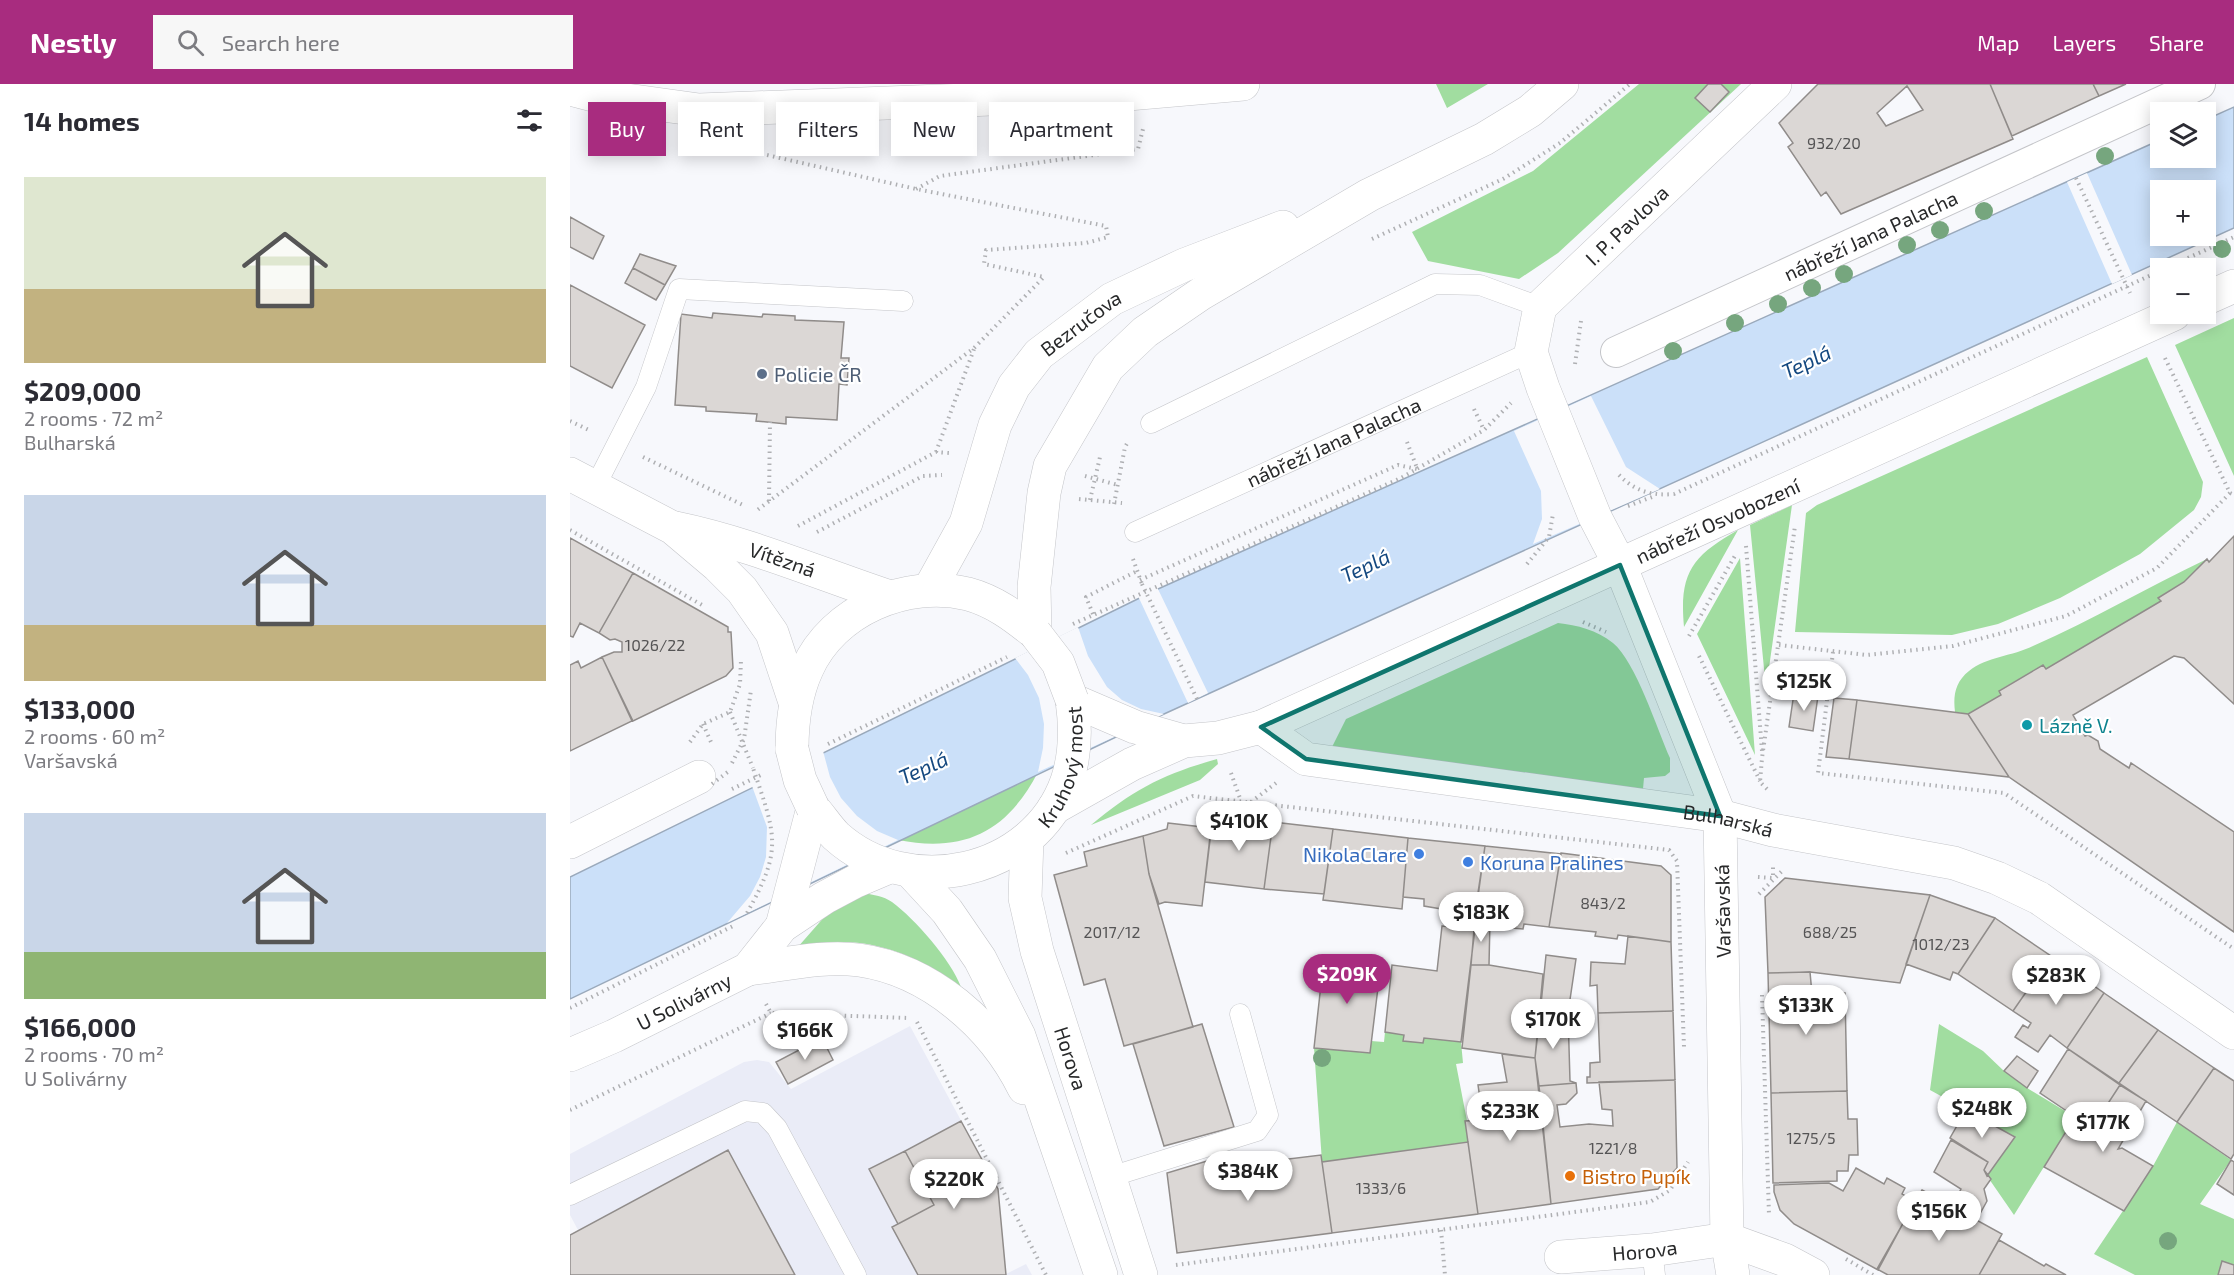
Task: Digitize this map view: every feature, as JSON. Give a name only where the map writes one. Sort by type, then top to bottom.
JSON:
[{"type":"street","points":[[570,89],[597,96],[699,111],[1128,94],[1243,84]]},
{"type":"street","name":"Bezručova","points":[[1035,633],[1034,587],[1044,493],[1050,466],[1108,367],[1145,332],[1202,293],[1369,195],[1484,139],[1530,111],[1562,84]]},
{"type":"street","name":"I. P. Pavlova","points":[[1540,307],[1775,84]]},
{"type":"street","name":"nábřeží Jana Palacha","points":[[1616,352],[2200,84]]},
{"type":"street","name":"Bezručova","points":[[929,590],[966,523],[995,424],[1014,386],[1039,354],[1112,299],[1184,265],[1369,195]]},
{"type":"street","points":[[2216,294],[2234,286]]},
{"type":"street","points":[[1531,352],[1540,307]]},
{"type":"street","name":"nábřeží Osvobození","points":[[1261,727],[2151,324]]},
{"type":"street","name":"Varšavská","points":[[1531,352],[1595,517],[1620,565],[1720,816],[1727,1239],[1733,1275]]},
{"type":"street","name":"Vítězná","points":[[582,481],[673,528],[718,566],[748,599],[772,633],[795,702]]},
{"type":"street","name":"Vítězná","points":[[673,528],[724,538],[774,558],[890,597]]},
{"type":"street","name":"Kruhový most","points":[[929,590],[968,594],[1004,609],[1035,633],[1058,663],[1072,700],[1076,727],[1074,755],[1067,782],[1054,808],[1027,839],[992,862],[952,873],[889,865],[836,836],[813,808],[800,780],[792,749],[795,702],[807,667],[829,637],[856,613],[890,597],[929,590]]},
{"type":"street","points":[[1072,700],[1135,727],[1184,741]]},
{"type":"street","points":[[1054,808],[1132,765],[1184,741],[1218,738],[1261,727]]},
{"type":"street","name":"Bulharská","points":[[1261,727],[1306,759],[1720,816],[1773,830],[1954,863],[1997,878],[2039,898],[2234,1033]]},
{"type":"street","points":[[570,842],[714,777]]},
{"type":"street","name":"U Solivárny","points":[[782,926],[794,891],[813,808]]},
{"type":"street","name":"Horova","points":[[1027,839],[1024,898],[1037,951],[1141,1275]]},
{"type":"street","name":"U Solivárny","points":[[570,1054],[614,1036],[748,969],[782,926],[824,898],[889,865]]},
{"type":"street","name":"Horova","points":[[889,865],[947,911],[981,959],[1019,1036],[1101,1275]]},
{"type":"street","points":[[748,969],[821,961],[857,960],[892,968],[933,987],[984,1029],[1016,1072],[1066,1173]]},
{"type":"street","points":[[1727,1239],[1777,1257],[1813,1275]]},
{"type":"street","name":"Horova","points":[[1562,1266],[1653,1262],[1727,1239]]},
{"type":"lane","points":[[1151,423],[1435,284],[1480,285],[1540,307]]},
{"type":"lane","points":[[582,481],[618,445],[646,387],[679,289],[903,301]]},
{"type":"lane","name":"nábřeží Jana Palacha","points":[[1135,532],[1531,352]]},
{"type":"lane","points":[[1110,1177],[1257,1131],[1268,1115],[1240,1014]]},
{"type":"lane","points":[[570,1195],[745,1111],[763,1113],[777,1128],[856,1275]]},
{"type":"path","points":[[1371,239],[1503,179],[1560,143],[1630,84]]},
{"type":"path","points":[[916,189],[940,176],[1138,149],[1148,110],[1128,94]]},
{"type":"path","points":[[756,511],[974,348],[1044,277],[984,264],[986,250],[1086,243],[1108,237],[1106,226],[916,189],[764,155]]},
{"type":"path","points":[[2076,178],[2126,286]]},
{"type":"path","points":[[2188,258],[2234,237]]},
{"type":"path","points":[[1648,494],[1674,494],[1727,471],[2150,275]]},
{"type":"path","points":[[1779,645],[1867,655],[1953,646],[2066,616],[2157,568],[2232,494],[2164,324]]},
{"type":"path","points":[[936,452],[974,348]]},
{"type":"path","points":[[570,421],[765,515]]},
{"type":"path","points":[[769,501],[770,422]]},
{"type":"path","points":[[1101,450],[1089,500],[1114,504],[1125,447],[1133,434],[1151,423]]},
{"type":"path","points":[[1198,701],[1141,582],[1398,465],[1418,469],[1484,430]]},
{"type":"path","points":[[774,558],[794,528],[936,452],[950,453]]},
{"type":"path","points":[[1727,471],[1742,510]]},
{"type":"path","points":[[1076,472],[1094,480],[1118,484]]},
{"type":"path","points":[[811,536],[922,476],[952,476]]},
{"type":"path","points":[[1760,782],[1801,484]]},
{"type":"path","points":[[570,530],[731,622],[748,599]]},
{"type":"path","points":[[1762,758],[1745,538],[1688,635],[1760,782],[1773,795],[1773,830]]},
{"type":"path","points":[[1093,614],[1086,597],[1137,571]]},
{"type":"path","points":[[1576,620],[1594,625],[1613,637]]},
{"type":"path","points":[[1833,652],[1818,773],[2004,793],[2234,949]]},
{"type":"path","points":[[741,653],[740,684],[730,712],[770,818],[773,842],[766,879],[747,913],[741,919]]},
{"type":"path","points":[[714,777],[690,741],[702,724],[730,712]]},
{"type":"path","points":[[1251,802],[1306,759]]},
{"type":"path","points":[[1061,859],[1067,852],[1193,795],[1669,850],[1677,861],[1685,1053]]},
{"type":"path","points":[[1760,905],[1759,893],[1773,878],[1783,870],[1794,871]]},
{"type":"path","points":[[570,1008],[735,924]]},
{"type":"path","points":[[748,969],[771,1013]]},
{"type":"path","points":[[1762,986],[1769,1216],[1777,1257]]},
{"type":"path","points":[[570,1110],[771,1013],[915,1018],[1046,1275]]},
{"type":"path","points":[[1172,1266],[1650,1202],[1670,1191],[1685,1170],[1689,1158]]},
{"type":"path","points":[[1441,1230],[1445,1275]]},
{"type":"highlighted area","points":[[1620,565],[1720,816],[1306,759],[1261,727]]},
{"type":"shaded area","points":[[910,1026],[998,1189],[1006,1274],[1026,1264],[1032,1275],[570,1275],[570,1235],[578,1230],[570,1215],[570,1154],[744,1062],[757,1060],[769,1062],[791,1089]]},
{"type":"green space","points":[[1436,84],[1488,84],[1447,108]]},
{"type":"green space","points":[[1639,84],[1741,84],[1558,253],[1519,279],[1428,261],[1412,232],[1533,171]]},
{"type":"green space","points":[[2234,318],[2234,476],[2175,345]]},
{"type":"green space","points":[[2147,357],[2203,482],[2201,497],[2194,510],[2140,554],[2060,598],[1998,624],[1952,635],[1795,632],[1806,513],[1817,505]]},
{"type":"green space","points":[[1792,505],[1766,689],[1750,525]]},
{"type":"green space","points":[[1738,530],[1684,627],[1684,593],[1692,568],[1709,549]]},
{"type":"green space","points":[[1740,558],[1755,755],[1697,634]]},
{"type":"green space","points":[[2207,559],[2184,582],[2159,597],[2161,601],[2046,669],[2043,665],[2000,690],[2001,695],[1968,714],[1955,712],[1954,700],[1958,685],[1964,675],[1976,666],[2055,636]]},
{"type":"green space","points":[[1558,623],[1594,631],[1607,638],[1622,652],[1638,680],[1670,758],[1670,772],[1665,776],[1644,778],[1643,789],[1330,751],[1346,719]]},
{"type":"green space","points":[[1217,759],[1218,764],[1200,780],[1091,825],[1150,784]]},
{"type":"green space","points":[[1038,772],[1026,793],[1012,810],[981,833],[963,840],[943,843],[898,840]]},
{"type":"green space","points":[[864,893],[889,900],[901,909],[941,953],[961,987],[919,961],[869,944],[837,943],[801,951],[797,948],[826,915]]},
{"type":"green space","points":[[1939,1024],[1983,1051],[2027,1088],[2075,1117],[2014,1215],[1987,1176],[2015,1137],[1930,1090]]},
{"type":"green space","points":[[1385,1032],[1404,1035],[1404,1041],[1423,1043],[1424,1038],[1461,1042],[1463,1063],[1456,1064],[1467,1121],[1468,1142],[1322,1162],[1314,1048],[1369,1053],[1371,1041],[1384,1042]]},
{"type":"green space","points":[[2177,1122],[2231,1160],[2200,1204],[2234,1219],[2234,1266],[2222,1261],[2218,1275],[2135,1275],[2094,1254],[2153,1166]]},
{"type":"water","name":"Teplá","points":[[2234,107],[2234,228],[2216,236],[2216,180],[2150,180],[2150,246],[2194,246],[2168,258],[2150,258],[2150,266],[1164,714],[570,999],[570,877],[1158,589],[2150,144],[2150,168],[2216,168],[2216,115]]},
{"type":"pier","points":[[2087,173],[2132,275],[2112,284],[2067,182]]},
{"type":"pier","points":[[1591,396],[1626,467],[1660,489],[1533,544],[1542,519],[1541,491],[1514,431]]},
{"type":"pier","points":[[1157,587],[1208,693],[1188,703],[1138,596]]},
{"type":"pier","points":[[1078,627],[1088,656],[1107,687],[1122,700],[1141,709],[1164,714],[1038,772],[1043,748],[1044,724],[1039,698],[1028,675],[1015,658]]},
{"type":"pier","points":[[823,751],[830,777],[841,798],[857,816],[877,831],[898,840],[727,923],[750,896],[760,877],[766,857],[767,827],[752,786]]},
{"type":"building","points":[[1708,84],[1721,84],[1729,92],[1710,112],[1695,98]]},
{"type":"building","points":[[1818,84],[1990,84],[2013,139],[1841,214],[1826,192],[1821,196],[1788,147],[1793,143],[1779,123]],"holes":[[[1907,86],[1923,110],[1886,126],[1877,113]]]},
{"type":"building","points":[[1990,84],[2093,84],[2099,96],[2012,136]]},
{"type":"building","points":[[2093,84],[2126,84],[2099,96]]},
{"type":"building","points":[[570,217],[604,236],[593,259],[570,247]]},
{"type":"building","points":[[640,254],[676,266],[665,285],[633,268]]},
{"type":"building","points":[[633,268],[665,285],[656,300],[625,283]]},
{"type":"building","points":[[570,285],[645,325],[612,388],[570,366]]},
{"type":"building","name":"Policie ČR","points":[[713,313],[762,317],[763,314],[795,316],[795,320],[844,322],[841,358],[849,358],[847,385],[839,384],[837,420],[786,417],[786,424],[756,421],[757,414],[706,411],[706,407],[675,405],[681,314],[712,318]]},
{"type":"building","name":"Lázně V.","points":[[2234,536],[2234,704],[2184,658],[2174,656],[2073,715],[2085,736],[2088,735],[2098,741],[2100,749],[2129,768],[2131,763],[2234,832],[2234,932],[2009,777],[1968,714],[2001,695],[1999,691],[2043,665],[2046,669],[2161,601],[2158,598],[2184,582],[2207,559],[2209,562]]},
{"type":"building","points":[[570,538],[633,573],[599,633],[580,623],[573,637],[570,636]]},
{"type":"building","points":[[633,573],[728,627],[728,632],[731,632],[733,668],[726,676],[633,721],[602,657],[614,652],[622,652],[622,642],[615,639],[610,640],[599,633]]},
{"type":"building","points":[[602,657],[632,721],[570,751],[570,665],[578,661],[581,668]]},
{"type":"building","points":[[1794,693],[1818,696],[1813,731],[1789,727]]},
{"type":"building","points":[[1834,698],[1857,700],[1849,759],[1826,757]]},
{"type":"building","points":[[1857,700],[1968,714],[2009,777],[1849,759]]},
{"type":"building","points":[[1213,815],[1273,822],[1264,889],[1205,882]]},
{"type":"building","points":[[1273,822],[1333,829],[1324,894],[1264,889]]},
{"type":"building","points":[[1168,823],[1211,828],[1202,906],[1165,902],[1159,904],[1149,874],[1143,836],[1167,829]]},
{"type":"building","points":[[1333,829],[1408,838],[1402,909],[1323,900]]},
{"type":"building","points":[[1143,836],[1149,874],[1193,1027],[1124,1046],[1105,979],[1084,985],[1054,875],[1087,866],[1084,852]]},
{"type":"building","points":[[1408,838],[1485,846],[1476,906],[1454,904],[1453,911],[1424,906],[1424,899],[1403,897]]},
{"type":"building","points":[[1485,846],[1561,854],[1549,927],[1524,924],[1523,929],[1500,927],[1501,921],[1475,918]]},
{"type":"building","points":[[1561,853],[1661,866],[1671,875],[1671,942],[1618,935],[1617,939],[1595,936],[1596,932],[1549,927]]},
{"type":"building","points":[[1785,878],[1930,895],[1900,983],[1810,972],[1768,973],[1765,897]]},
{"type":"building","points":[[1930,895],[1995,918],[1958,974],[1953,972],[1950,980],[1906,964]]},
{"type":"building","points":[[1475,918],[1490,920],[1489,965],[1471,965]]},
{"type":"building","points":[[1995,918],[2051,956],[2013,1011],[1958,974]]},
{"type":"building","points":[[1442,926],[1475,929],[1461,1042],[1424,1038],[1423,1043],[1403,1041],[1404,1035],[1385,1032],[1392,965],[1437,971]]},
{"type":"building","points":[[1628,936],[1671,942],[1673,1011],[1598,1013],[1597,985],[1590,986],[1591,962],[1625,964]]},
{"type":"building","points":[[1546,955],[1576,959],[1568,1013],[1540,1014]]},
{"type":"building","points":[[2051,956],[2104,993],[2067,1048],[2050,1035],[2038,1052],[2015,1037],[2023,1025],[2028,1028],[2031,1023],[2013,1011]]},
{"type":"building","points":[[1324,957],[1381,963],[1370,1053],[1314,1048]]},
{"type":"building","points":[[1471,965],[1489,965],[1543,974],[1535,1058],[1462,1048]]},
{"type":"building","points":[[1810,972],[1812,994],[1845,993],[1847,1091],[1771,1093],[1768,973]]},
{"type":"building","points":[[2104,993],[2158,1030],[2119,1083],[2067,1048]]},
{"type":"building","points":[[1673,1011],[1675,1080],[1587,1083],[1587,1077],[1590,1077],[1590,1063],[1600,1062],[1598,1013]]},
{"type":"building","points":[[1568,1013],[1570,1081],[1576,1083],[1539,1086],[1535,1058],[1540,1014]]},
{"type":"building","points":[[1202,1024],[1234,1127],[1164,1146],[1133,1044]]},
{"type":"building","points":[[2158,1030],[2214,1068],[2177,1122],[2119,1083]]},
{"type":"building","points":[[822,1038],[833,1060],[788,1084],[776,1062]]},
{"type":"building","points":[[2068,1049],[2120,1085],[2092,1128],[2040,1093]]},
{"type":"building","points":[[1502,1054],[1535,1058],[1551,1204],[1478,1214],[1465,1121],[1483,1120],[1478,1085],[1507,1082]]},
{"type":"building","points":[[2017,1056],[2038,1071],[2027,1088],[2004,1071]]},
{"type":"building","points":[[2214,1068],[2234,1081],[2234,1154],[2231,1159],[2177,1122]]},
{"type":"building","points":[[1675,1080],[1677,1168],[1658,1189],[1551,1204],[1539,1086],[1576,1083],[1577,1093],[1566,1104],[1557,1105],[1560,1127],[1589,1124],[1613,1126],[1612,1110],[1602,1109],[1599,1082]]},
{"type":"building","points":[[2120,1085],[2146,1101],[2118,1149],[2122,1148],[2153,1166],[2124,1211],[2044,1167],[2075,1117],[2092,1128]]},
{"type":"building","points":[[1847,1091],[1848,1119],[1857,1119],[1858,1155],[1849,1155],[1848,1171],[1837,1171],[1837,1181],[1773,1183],[1771,1093]]},
{"type":"building","points":[[1966,1110],[2015,1137],[1987,1176],[1984,1170],[1988,1162],[1950,1138]]},
{"type":"building","points":[[961,1121],[998,1189],[1006,1275],[918,1275],[892,1227],[934,1205],[905,1151]]},
{"type":"building","points":[[1951,1140],[1988,1162],[1984,1170],[1991,1179],[1984,1189],[1987,1201],[1976,1221],[1952,1206],[1961,1189],[1934,1172]]},
{"type":"building","points":[[1468,1142],[1478,1214],[1332,1233],[1322,1162]]},
{"type":"building","points":[[728,1150],[795,1275],[570,1275],[570,1235]]},
{"type":"building","points":[[905,1151],[934,1205],[898,1224],[869,1169]]},
{"type":"building","points":[[1237,1152],[1240,1165],[1321,1155],[1332,1233],[1177,1253],[1167,1173]]},
{"type":"building","points":[[2231,1160],[2234,1162],[2234,1195],[2217,1184]]},
{"type":"building","points":[[1856,1168],[1884,1184],[1887,1178],[1905,1188],[1902,1194],[1915,1201],[1878,1270],[1794,1224],[1780,1210],[1774,1192],[1774,1185],[1829,1183],[1843,1191]]},
{"type":"building","points":[[1922,1190],[2002,1234],[1979,1275],[1888,1275],[1877,1269]]},
{"type":"building","points":[[1999,1240],[2044,1266],[2046,1264],[2066,1275],[1979,1275]]},
{"type":"building","points":[[2222,1261],[2234,1265],[2234,1275],[2218,1275]]},
{"type":"place","name":"Policie ČR","points":[[762,374]]},
{"type":"place","name":"Lázně V.","points":[[2027,725]]},
{"type":"place","name":"NikolaClare","points":[[1419,854]]},
{"type":"place","name":"Koruna Pralines","points":[[1468,862]]},
{"type":"place","name":"Bistro Pupík","points":[[1570,1176]]}]
